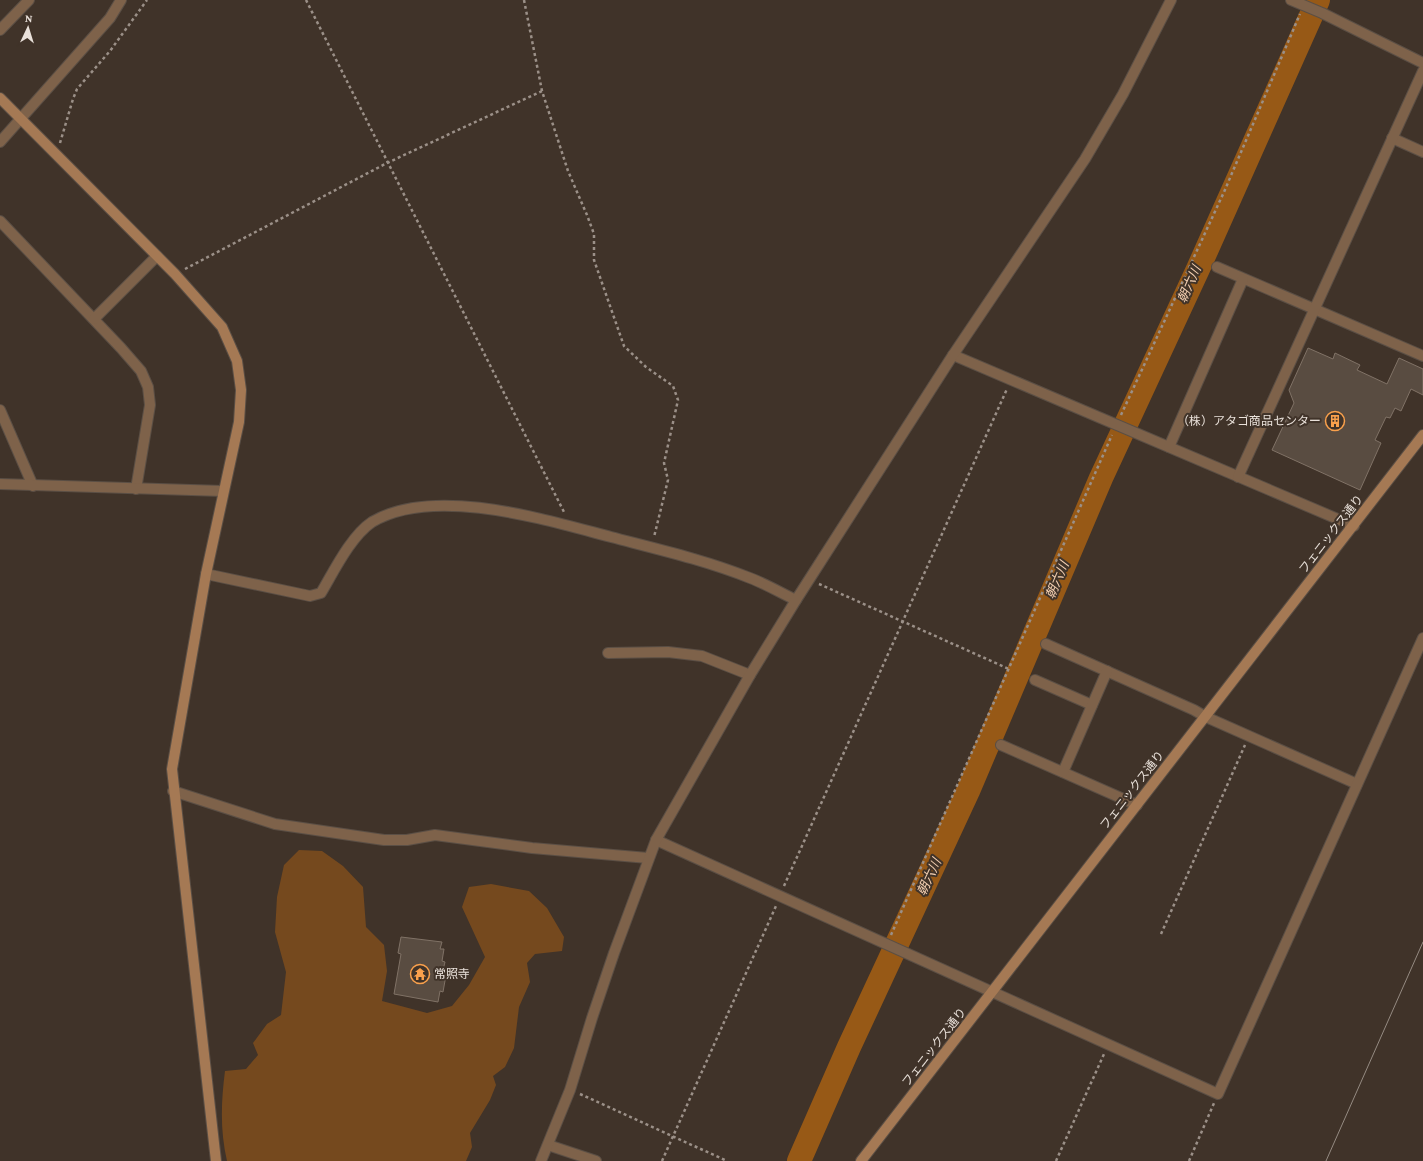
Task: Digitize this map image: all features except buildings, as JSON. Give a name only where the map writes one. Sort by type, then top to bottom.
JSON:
[{"type":"street","points":[[0,30],[28,0]]},
{"type":"street","points":[[0,142],[23,119],[110,18],[121,0]]},
{"type":"street","points":[[541,1161],[570,1090],[594,1011],[648,858],[656,840],[750,675],[796,600],[952,355],[1085,159],[1123,94],[1171,0]]},
{"type":"street","points":[[1291,0],[1306,4],[1319,12],[1423,63]]},
{"type":"street","points":[[1238,477],[1423,71]]},
{"type":"street","points":[[0,98],[57,153],[175,274],[222,327],[237,361],[241,390],[239,422],[206,574],[173,757],[174,791],[216,1161]]},
{"type":"street","points":[[1392,138],[1423,152]]},
{"type":"street","points":[[0,221],[94,319],[141,371],[148,387],[150,405],[136,489]]},
{"type":"street","points":[[94,319],[157,256]]},
{"type":"street","points":[[1217,268],[1423,356]]},
{"type":"street","points":[[1169,447],[1243,279]]},
{"type":"street","points":[[952,355],[1354,526]]},
{"type":"street","points":[[0,410],[33,486]]},
{"type":"street","name":"フェニックス通り","points":[[861,1161],[1423,435]]},
{"type":"street","points":[[0,484],[223,491]]},
{"type":"street","points":[[206,574],[310,596],[321,593],[359,534],[372,522],[403,510],[418,508],[461,507],[504,511],[569,525],[750,578],[796,600]]},
{"type":"street","points":[[656,840],[1218,1094],[1423,638]]},
{"type":"street","points":[[1046,644],[1357,784]]},
{"type":"street","points":[[608,653],[668,652],[702,656],[750,675]]},
{"type":"street","points":[[1063,772],[1107,671]]},
{"type":"street","points":[[1035,680],[1092,706]]},
{"type":"street","points":[[1001,745],[1137,805]]},
{"type":"street","points":[[174,791],[275,824],[384,840],[407,840],[435,835],[532,848],[648,858]]},
{"type":"street","points":[[548,1145],[596,1161]]},
{"type":"path","points":[[57,153],[77,89],[110,51],[147,0]]},
{"type":"path","points":[[306,0],[387,163],[564,510],[569,525]]},
{"type":"path","points":[[524,0],[542,91],[568,171],[594,234],[594,260],[624,346],[646,367],[673,386],[678,400],[664,463],[668,480],[651,548]]},
{"type":"path","points":[[892,946],[1009,668],[1122,427],[1306,4]]},
{"type":"path","points":[[175,274],[387,163],[542,91]]},
{"type":"path","points":[[662,1161],[1011,380]]},
{"type":"path","points":[[809,580],[1009,668]]},
{"type":"path","points":[[1161,934],[1249,736]]},
{"type":"path","points":[[1056,1161],[1108,1044]]},
{"type":"path","points":[[570,1090],[727,1161]]},
{"type":"path","points":[[1189,1161],[1218,1094]]},
{"type":"shaded area","points":[[299,850],[322,851],[343,866],[363,887],[366,927],[384,945],[387,971],[382,1001],[427,1013],[452,1006],[469,985],[485,957],[462,907],[469,887],[491,884],[529,891],[547,908],[564,937],[562,951],[535,954],[527,963],[530,982],[519,1007],[514,1048],[505,1067],[493,1076],[496,1085],[490,1100],[470,1133],[472,1147],[466,1161],[227,1161],[223,1139],[222,1116],[225,1071],[246,1069],[258,1055],[253,1043],[267,1024],[281,1015],[286,972],[275,932],[277,897],[284,865]]},
{"type":"waterway","name":"朝六川","points":[[799,1161],[849,1047],[968,791],[1101,478],[1198,269],[1318,0]]},
{"type":"tram line","points":[[1326,1161],[1423,942]]},
{"type":"place","name":"（株）アタゴ商品センター","points":[[1335,421]]},
{"type":"place","name":"常照寺","points":[[420,974]]}]
